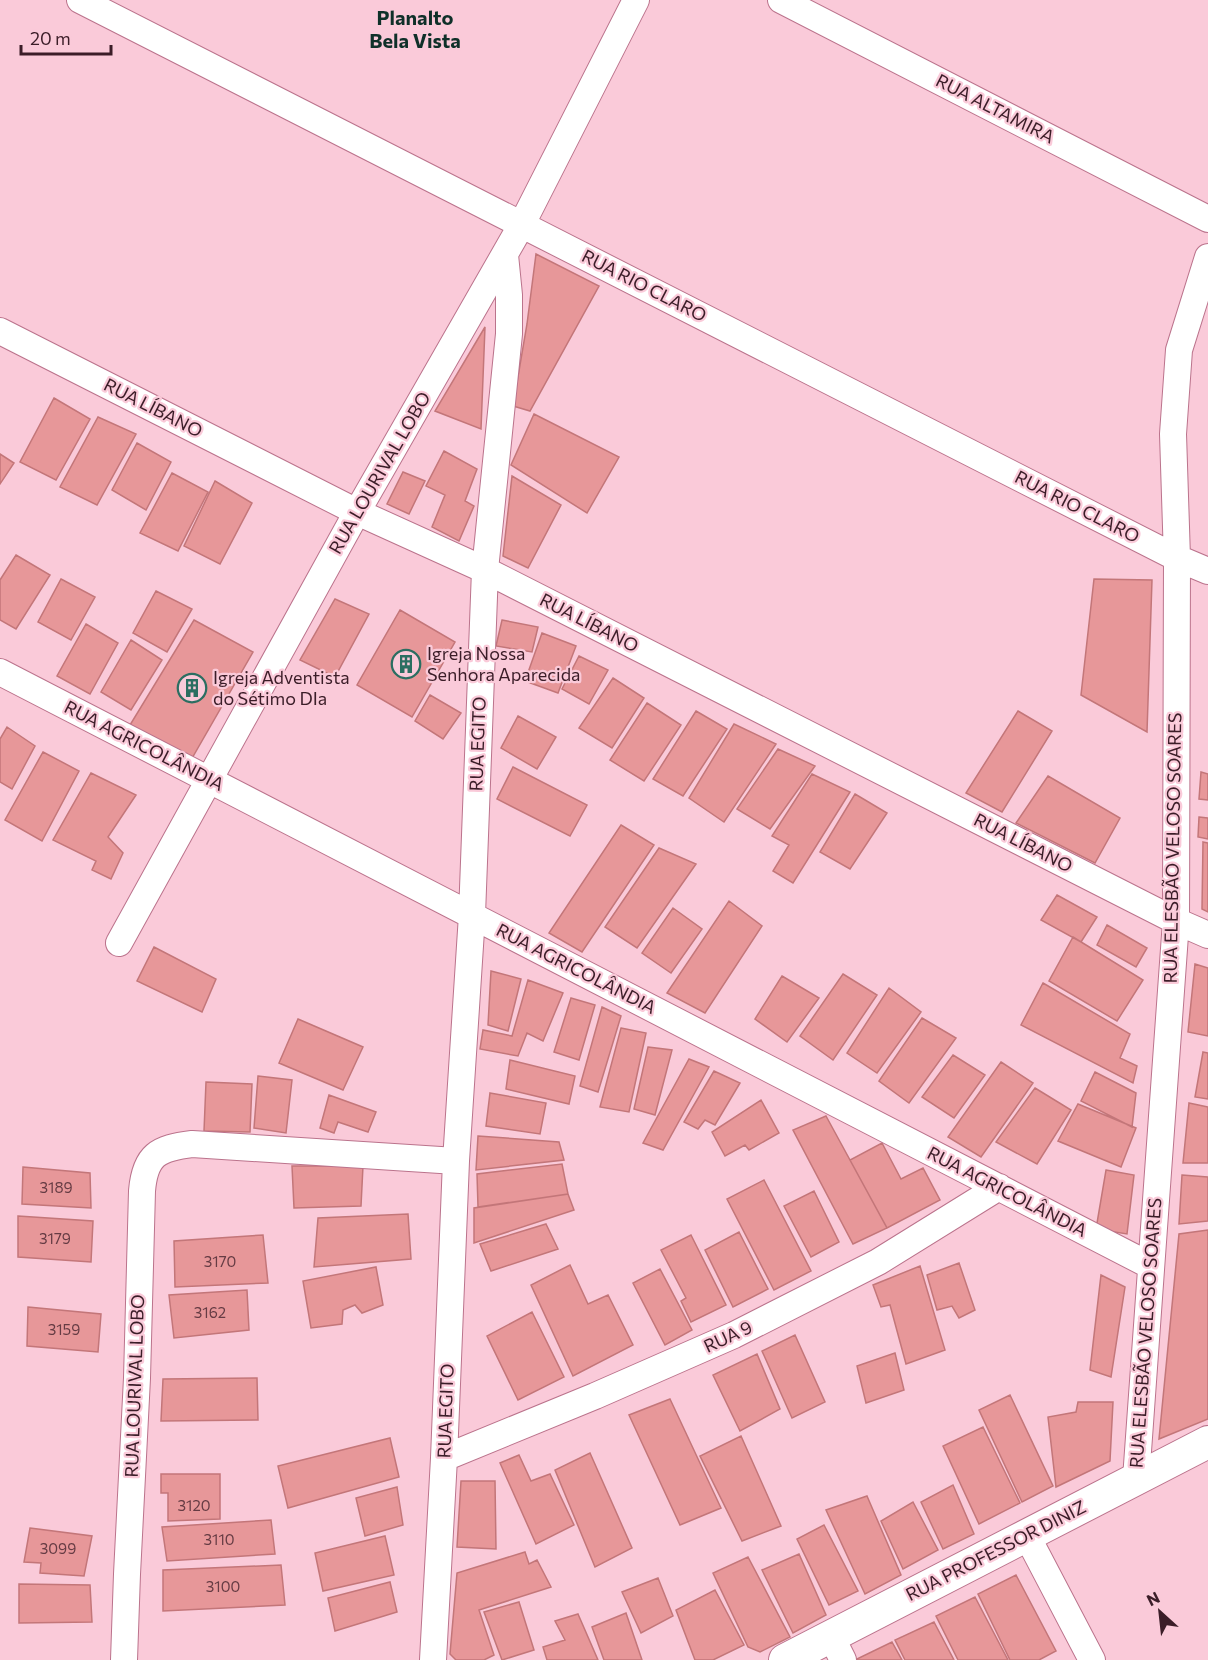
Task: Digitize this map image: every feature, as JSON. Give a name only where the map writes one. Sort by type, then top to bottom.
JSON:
[{"type":"street","name":"RUA RIO CLARO","points":[[80,0],[1177,558],[1208,571]]},
{"type":"street","name":"RUA LOURIVAL LOBO","points":[[120,943],[357,512],[522,224],[636,0]]},
{"type":"street","name":"RUA ALTAMIRA","points":[[781,0],[1208,219]]},
{"type":"street","name":"RUA EGITO","points":[[433,1660],[456,1161],[472,915],[485,570],[509,334],[509,296],[504,255]]},
{"type":"street","name":"RUA ELESBÃO VELOSO SOARES","points":[[1136,1479],[1176,921],[1177,558],[1173,434],[1179,350],[1208,256]]},
{"type":"street","name":"RUA LÍBANO","points":[[0,331],[357,512],[485,570],[1176,921],[1208,935]]},
{"type":"street","name":"RUA AGRICOLÂNDIA","points":[[0,672],[1151,1266]]},
{"type":"street","name":"RUA LOURIVAL LOBO","points":[[124,1660],[137,1378],[143,1177],[148,1164],[154,1155],[168,1148],[192,1144],[456,1161]]},
{"type":"street","name":"RUA 9","points":[[444,1458],[595,1396],[734,1335],[878,1262],[999,1187]]},
{"type":"street","name":"RUA PROFESSOR DINIZ","points":[[785,1660],[837,1648],[1026,1534],[1208,1442]]},
{"type":"street","points":[[1026,1534],[1092,1660]]},
{"type":"building","points":[[536,254],[599,286],[530,411],[513,406]]},
{"type":"building","points":[[485,327],[481,429],[435,411]]},
{"type":"building","points":[[54,398],[90,419],[56,480],[20,462]]},
{"type":"building","points":[[534,414],[619,457],[587,513],[511,465]]},
{"type":"building","points":[[98,417],[136,434],[97,505],[60,487]]},
{"type":"building","points":[[137,443],[171,462],[146,510],[112,490]]},
{"type":"building","points":[[444,451],[477,469],[465,501],[474,506],[459,541],[432,527],[445,495],[426,486]]},
{"type":"building","points":[[0,454],[14,463],[0,484]]},
{"type":"building","points":[[403,472],[425,481],[409,514],[387,504]]},
{"type":"building","points":[[172,473],[208,492],[178,551],[140,533]]},
{"type":"building","points":[[512,476],[561,505],[528,568],[503,556]]},
{"type":"building","points":[[215,481],[252,503],[220,564],[184,546]]},
{"type":"building","points":[[16,555],[50,575],[16,629],[0,620],[0,580]]},
{"type":"building","points":[[61,579],[95,597],[71,640],[38,622]]},
{"type":"building","points":[[1094,579],[1152,580],[1147,732],[1081,695]]},
{"type":"building","points":[[156,591],[192,609],[167,652],[133,633]]},
{"type":"building","points":[[335,599],[369,614],[335,677],[300,660]]},
{"type":"building","name":"Igreja Nossa Senhora Aparecida","points":[[400,610],[455,642],[412,717],[357,685]]},
{"type":"building","name":"Igreja Adventista do Sétimo DIa","points":[[194,620],[253,652],[191,760],[130,725]]},
{"type":"building","points":[[502,620],[538,627],[532,652],[496,646]]},
{"type":"building","points":[[86,624],[118,643],[90,694],[57,676]]},
{"type":"building","points":[[542,633],[576,646],[558,693],[525,681]]},
{"type":"building","points":[[131,640],[162,660],[131,710],[101,692]]},
{"type":"building","points":[[579,656],[608,670],[589,704],[562,689]]},
{"type":"building","points":[[613,678],[644,698],[612,748],[579,728]]},
{"type":"building","points":[[430,695],[461,713],[443,739],[415,721]]},
{"type":"building","points":[[647,703],[681,725],[644,781],[610,760]]},
{"type":"building","points":[[696,711],[727,729],[683,796],[653,779]]},
{"type":"building","points":[[1018,711],[1052,731],[1002,812],[966,793]]},
{"type":"building","points":[[518,716],[556,737],[537,769],[501,748]]},
{"type":"building","points":[[734,724],[776,744],[724,822],[689,798]]},
{"type":"building","points":[[7,727],[35,746],[12,789],[0,782],[0,739]]},
{"type":"building","points":[[778,749],[815,766],[770,829],[737,809]]},
{"type":"building","points":[[43,752],[79,771],[42,841],[5,820]]},
{"type":"building","points":[[513,767],[587,805],[570,836],[497,799]]},
{"type":"building","points":[[1201,772],[1208,774],[1208,800],[1199,799]]},
{"type":"building","points":[[91,773],[136,795],[108,837],[123,853],[111,879],[92,870],[96,861],[53,840]]},
{"type":"building","points":[[812,774],[850,792],[793,883],[773,871],[789,845],[772,836]]},
{"type":"building","points":[[1048,776],[1120,818],[1095,863],[1016,823]]},
{"type":"building","points":[[855,794],[887,813],[850,869],[820,852]]},
{"type":"building","points":[[1199,817],[1208,818],[1208,839],[1198,837]]},
{"type":"building","points":[[621,825],[654,845],[582,952],[549,933]]},
{"type":"building","points":[[1203,842],[1208,843],[1208,912],[1202,909]]},
{"type":"building","points":[[659,848],[696,864],[637,948],[605,927]]},
{"type":"building","points":[[1057,895],[1097,917],[1081,942],[1041,920]]},
{"type":"building","points":[[729,901],[762,926],[705,1013],[667,993]]},
{"type":"building","points":[[673,908],[702,929],[671,973],[642,953]]},
{"type":"building","points":[[1107,925],[1147,948],[1136,967],[1097,945]]},
{"type":"building","points":[[1073,937],[1143,980],[1117,1021],[1049,981]]},
{"type":"building","points":[[154,947],[216,979],[202,1012],[137,981]]},
{"type":"building","points":[[1195,964],[1208,968],[1208,1036],[1188,1032]]},
{"type":"building","points":[[491,971],[521,979],[508,1031],[488,1025]]},
{"type":"building","points":[[843,974],[877,995],[833,1060],[800,1036]]},
{"type":"building","points":[[782,976],[819,998],[787,1042],[755,1019]]},
{"type":"building","points":[[528,980],[563,993],[543,1041],[527,1033],[518,1056],[480,1049],[483,1030],[512,1036]]},
{"type":"building","points":[[1043,983],[1130,1034],[1120,1058],[1137,1066],[1133,1083],[1021,1025]]},
{"type":"building","points":[[889,988],[921,1012],[877,1073],[847,1053]]},
{"type":"building","points":[[571,998],[595,1005],[579,1060],[554,1052]]},
{"type":"building","points":[[602,1007],[621,1016],[598,1092],[580,1086]]},
{"type":"building","points":[[922,1018],[956,1038],[909,1103],[879,1081]]},
{"type":"building","points":[[298,1019],[363,1047],[343,1090],[279,1063]]},
{"type":"building","points":[[621,1028],[646,1033],[629,1112],[600,1107]]},
{"type":"building","points":[[648,1047],[672,1050],[655,1115],[634,1109]]},
{"type":"building","points":[[1203,1052],[1208,1053],[1208,1099],[1195,1097]]},
{"type":"building","points":[[953,1055],[985,1075],[954,1118],[922,1097]]},
{"type":"building","points":[[689,1059],[709,1067],[663,1150],[643,1143]]},
{"type":"building","points":[[510,1060],[575,1076],[569,1104],[506,1089]]},
{"type":"building","points":[[1001,1062],[1033,1083],[981,1157],[948,1137]]},
{"type":"building","points":[[714,1071],[740,1083],[715,1125],[705,1120],[698,1129],[684,1122]]},
{"type":"building","points":[[1095,1072],[1136,1093],[1132,1127],[1081,1101]]},
{"type":"building","points":[[258,1076],[292,1080],[286,1133],[254,1128]]},
{"type":"building","points":[[206,1082],[252,1084],[250,1132],[204,1131]]},
{"type":"building","points":[[1035,1088],[1071,1110],[1037,1164],[996,1142]]},
{"type":"building","points":[[490,1093],[546,1103],[540,1134],[486,1126]]},
{"type":"building","points":[[329,1095],[376,1112],[368,1132],[338,1122],[334,1133],[320,1128]]},
{"type":"building","points":[[761,1100],[779,1133],[749,1150],[745,1145],[725,1156],[712,1132]]},
{"type":"building","points":[[1189,1103],[1208,1107],[1208,1163],[1183,1163]]},
{"type":"building","points":[[1078,1104],[1136,1128],[1121,1167],[1058,1141]]},
{"type":"building","points":[[826,1116],[887,1228],[853,1244],[793,1130]]},
{"type":"building","points":[[478,1136],[559,1142],[564,1160],[476,1170]]},
{"type":"building","points":[[882,1143],[901,1179],[923,1168],[940,1200],[887,1228],[850,1160]]},
{"type":"building","points":[[562,1164],[568,1194],[478,1207],[477,1174]]},
{"type":"building","points":[[292,1166],[363,1166],[361,1206],[294,1208]]},
{"type":"building","points":[[23,1167],[90,1173],[91,1208],[22,1204]]},
{"type":"building","points":[[1106,1170],[1134,1175],[1127,1234],[1096,1229]]},
{"type":"building","points":[[1182,1175],[1208,1177],[1208,1221],[1179,1224]]},
{"type":"building","points":[[764,1180],[811,1271],[774,1290],[727,1199]]},
{"type":"building","points":[[814,1191],[839,1242],[811,1257],[784,1206]]},
{"type":"building","points":[[568,1194],[574,1210],[474,1243],[474,1208]]},
{"type":"building","points":[[408,1214],[411,1259],[314,1267],[318,1218]]},
{"type":"building","points":[[18,1216],[93,1221],[91,1262],[18,1257]]},
{"type":"building","points":[[546,1224],[558,1249],[491,1271],[480,1244]]},
{"type":"building","points":[[1208,1230],[1208,1419],[1159,1439],[1179,1234]]},
{"type":"building","points":[[739,1232],[768,1289],[733,1307],[705,1250]]},
{"type":"building","points":[[263,1235],[268,1283],[175,1287],[174,1241]]},
{"type":"building","points":[[691,1235],[726,1305],[691,1322],[681,1301],[686,1298],[661,1250]]},
{"type":"building","points":[[959,1263],[975,1310],[959,1318],[952,1306],[937,1310],[927,1275]]},
{"type":"building","points":[[570,1265],[588,1304],[608,1295],[633,1345],[573,1376],[531,1285]]},
{"type":"building","points":[[920,1266],[945,1350],[906,1364],[890,1305],[881,1307],[873,1285]]},
{"type":"building","points":[[376,1267],[383,1305],[362,1313],[355,1305],[343,1310],[342,1324],[311,1328],[303,1281]]},
{"type":"building","points":[[660,1269],[692,1330],[665,1345],[633,1283]]},
{"type":"building","points":[[1101,1275],[1125,1287],[1111,1377],[1090,1370]]},
{"type":"building","points":[[247,1290],[249,1330],[174,1338],[169,1295]]},
{"type":"building","points":[[28,1307],[101,1314],[98,1352],[27,1346]]},
{"type":"building","points":[[532,1312],[564,1377],[518,1400],[487,1336]]},
{"type":"building","points":[[795,1335],[825,1402],[792,1418],[762,1351]]},
{"type":"building","points":[[895,1353],[904,1390],[866,1403],[857,1366]]},
{"type":"building","points":[[757,1354],[780,1409],[740,1431],[713,1375]]},
{"type":"building","points":[[257,1378],[258,1420],[161,1421],[163,1379]]},
{"type":"building","points":[[1010,1395],[1053,1486],[1022,1502],[979,1410]]},
{"type":"building","points":[[670,1399],[721,1508],[680,1525],[629,1415]]},
{"type":"building","points":[[1078,1402],[1113,1402],[1110,1461],[1056,1487],[1048,1417],[1076,1412]]},
{"type":"building","points":[[983,1427],[1020,1503],[979,1524],[943,1446]]},
{"type":"building","points":[[741,1436],[781,1526],[742,1541],[700,1456]]},
{"type":"building","points":[[390,1438],[399,1477],[288,1508],[278,1466]]},
{"type":"building","points":[[590,1453],[632,1548],[595,1567],[555,1470]]},
{"type":"building","points":[[519,1455],[531,1481],[550,1474],[574,1525],[536,1544],[500,1463]]},
{"type":"building","points":[[161,1474],[220,1474],[220,1519],[168,1521],[168,1493],[161,1493]]},
{"type":"building","points":[[461,1481],[495,1481],[496,1549],[457,1547]]},
{"type":"building","points":[[953,1485],[974,1534],[943,1549],[921,1502]]},
{"type":"building","points":[[397,1487],[403,1525],[365,1536],[356,1498]]},
{"type":"building","points":[[867,1496],[901,1575],[865,1594],[826,1510]]},
{"type":"building","points":[[913,1502],[938,1550],[903,1569],[881,1521]]},
{"type":"building","points":[[271,1520],[275,1554],[167,1561],[162,1527]]},
{"type":"building","points":[[824,1525],[858,1591],[829,1605],[797,1539]]},
{"type":"building","points":[[30,1528],[92,1536],[84,1576],[40,1573],[41,1563],[24,1562]]},
{"type":"building","points":[[385,1536],[394,1575],[323,1591],[315,1553]]},
{"type":"building","points":[[525,1552],[529,1564],[537,1560],[551,1587],[479,1610],[494,1655],[484,1660],[456,1660],[450,1654],[457,1573]]},
{"type":"building","points":[[799,1554],[826,1615],[793,1633],[762,1570]]},
{"type":"building","points":[[748,1557],[790,1637],[760,1652],[748,1647],[713,1573]]},
{"type":"building","points":[[281,1565],[285,1605],[163,1611],[163,1570]]},
{"type":"building","points":[[1016,1575],[1056,1651],[1039,1660],[1010,1660],[978,1594]]},
{"type":"building","points":[[658,1578],[673,1616],[641,1633],[622,1592]]},
{"type":"building","points":[[390,1582],[397,1612],[335,1631],[328,1598]]},
{"type":"building","points":[[19,1584],[90,1585],[92,1622],[19,1623]]},
{"type":"building","points":[[715,1590],[744,1645],[713,1660],[695,1660],[676,1610]]},
{"type":"building","points":[[975,1597],[1008,1660],[958,1660],[936,1616]]},
{"type":"building","points":[[519,1602],[534,1650],[502,1660],[484,1612]]},
{"type":"building","points":[[626,1613],[642,1660],[604,1660],[592,1627]]},
{"type":"building","points":[[578,1614],[598,1660],[547,1660],[543,1647],[565,1640],[555,1621]]},
{"type":"building","points":[[934,1622],[954,1660],[905,1660],[895,1640]]},
{"type":"building","points":[[892,1642],[902,1660],[855,1660]]},
{"type":"place","name":"Igreja Nossa Senhora Aparecida","points":[[406,664]]},
{"type":"place","name":"Igreja Adventista do Sétimo DIa","points":[[192,688]]},
{"type":"district","name":"Planalto Bela Vista","points":[[415,30]]}]
